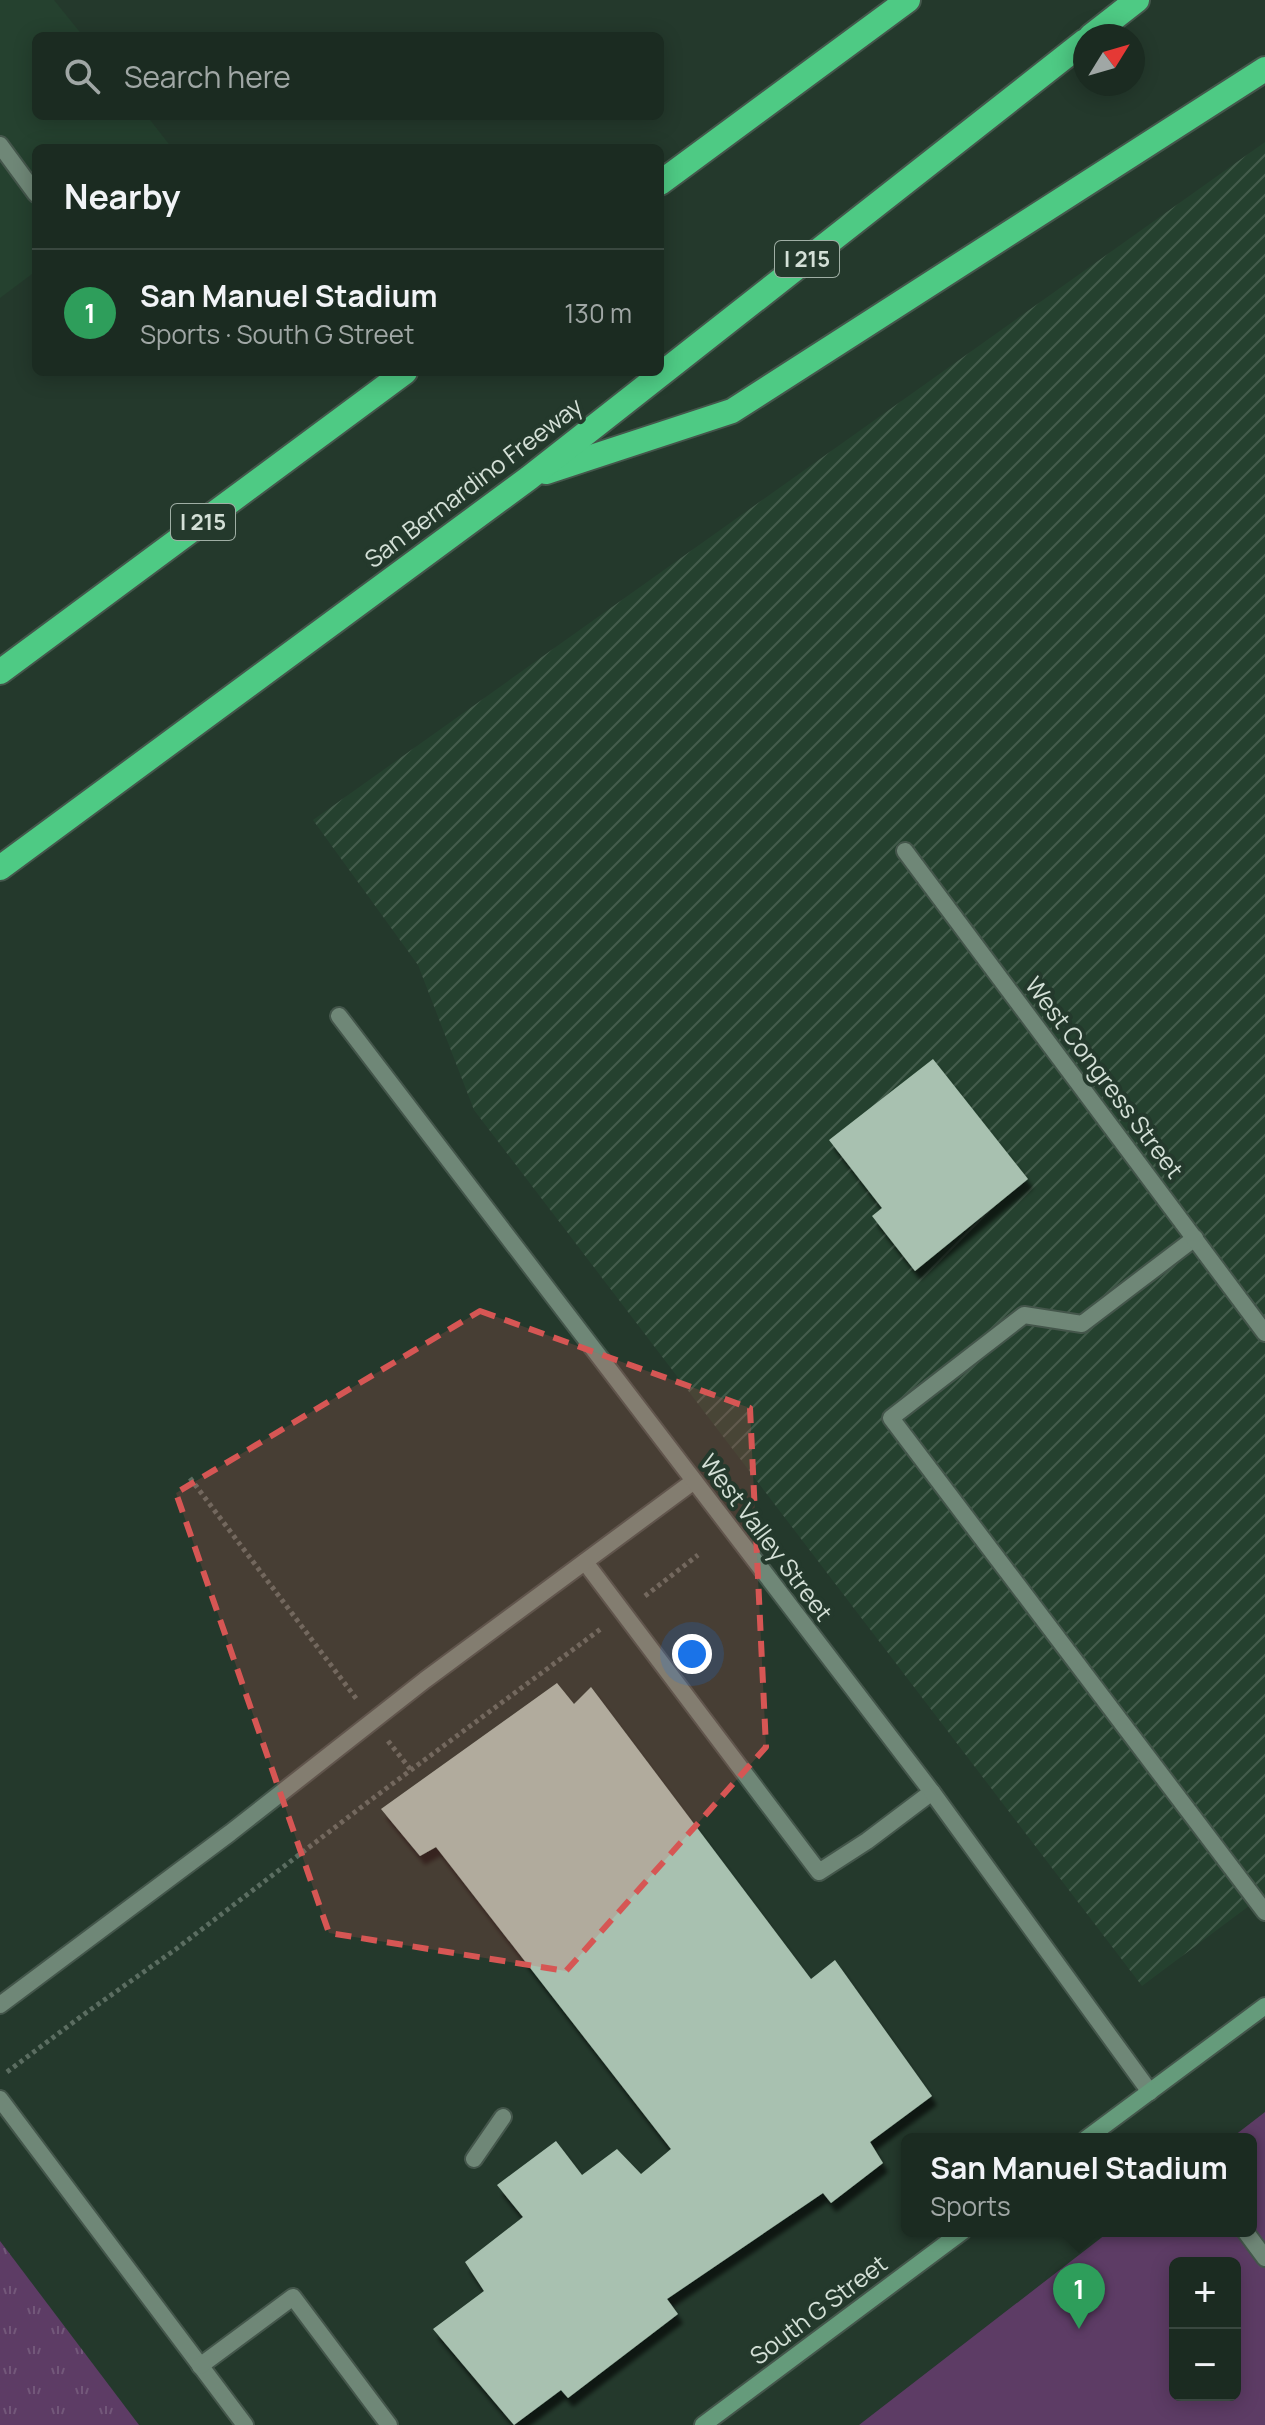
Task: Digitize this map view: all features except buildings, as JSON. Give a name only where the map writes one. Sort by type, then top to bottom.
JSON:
[{"type":"highway","points":[[664,180],[908,0]]},
{"type":"highway","points":[[1106,24],[1137,0]]},
{"type":"highway","name":"San Bernardino Freeway","points":[[664,372],[1073,50]]},
{"type":"highway","points":[[529,478],[732,411],[1265,69]]},
{"type":"highway","name":"I 215","points":[[0,672],[400,376]]},
{"type":"highway","name":"San Bernardino Freeway","points":[[0,868],[529,478],[659,376]]},
{"type":"main road","points":[[1094,2133],[1265,2006]]},
{"type":"main road","name":"South G Street","points":[[711,2423],[955,2237]]},
{"type":"street","points":[[0,145],[32,189]]},
{"type":"street","name":"West Congress Street","points":[[905,851],[1265,1333]]},
{"type":"street","name":"West Valley Street","points":[[339,1016],[932,1792],[1150,2092]]},
{"type":"street","points":[[1195,1238],[1082,1324],[1024,1315],[891,1418],[1265,1912]]},
{"type":"street","points":[[0,2005],[230,1833],[372,1720],[694,1481]]},
{"type":"street","points":[[585,1562],[819,1872],[867,1841],[932,1792]]},
{"type":"street","points":[[0,2099],[245,2425]]},
{"type":"street","points":[[474,2159],[503,2117]]},
{"type":"street","points":[[1249,2237],[1265,2258]]},
{"type":"street","points":[[200,2366],[293,2297],[389,2425]]},
{"type":"path","points":[[190,1478],[411,1770]]},
{"type":"path","points":[[0,2078],[698,1555]]},
{"type":"highlighted area","points":[[480,1311],[750,1408],[766,1747],[566,1971],[329,1933],[176,1493]]},
{"type":"shaded area","points":[[0,0],[54,0],[80,32],[32,32],[32,120],[150,120],[169,144],[32,144],[32,274],[0,298]]},
{"type":"shaded area","points":[[1265,142],[1265,1894],[1142,1986],[474,1110],[418,965],[313,820]]},
{"type":"green space","points":[[1265,2112],[1265,2425],[859,2425],[1102,2237],[1257,2237],[1257,2133],[1238,2133]]},
{"type":"green space","points":[[0,2241],[139,2425],[0,2425]]},
{"type":"place","name":"San Manuel Stadium","points":[[1079,2329]]}]
